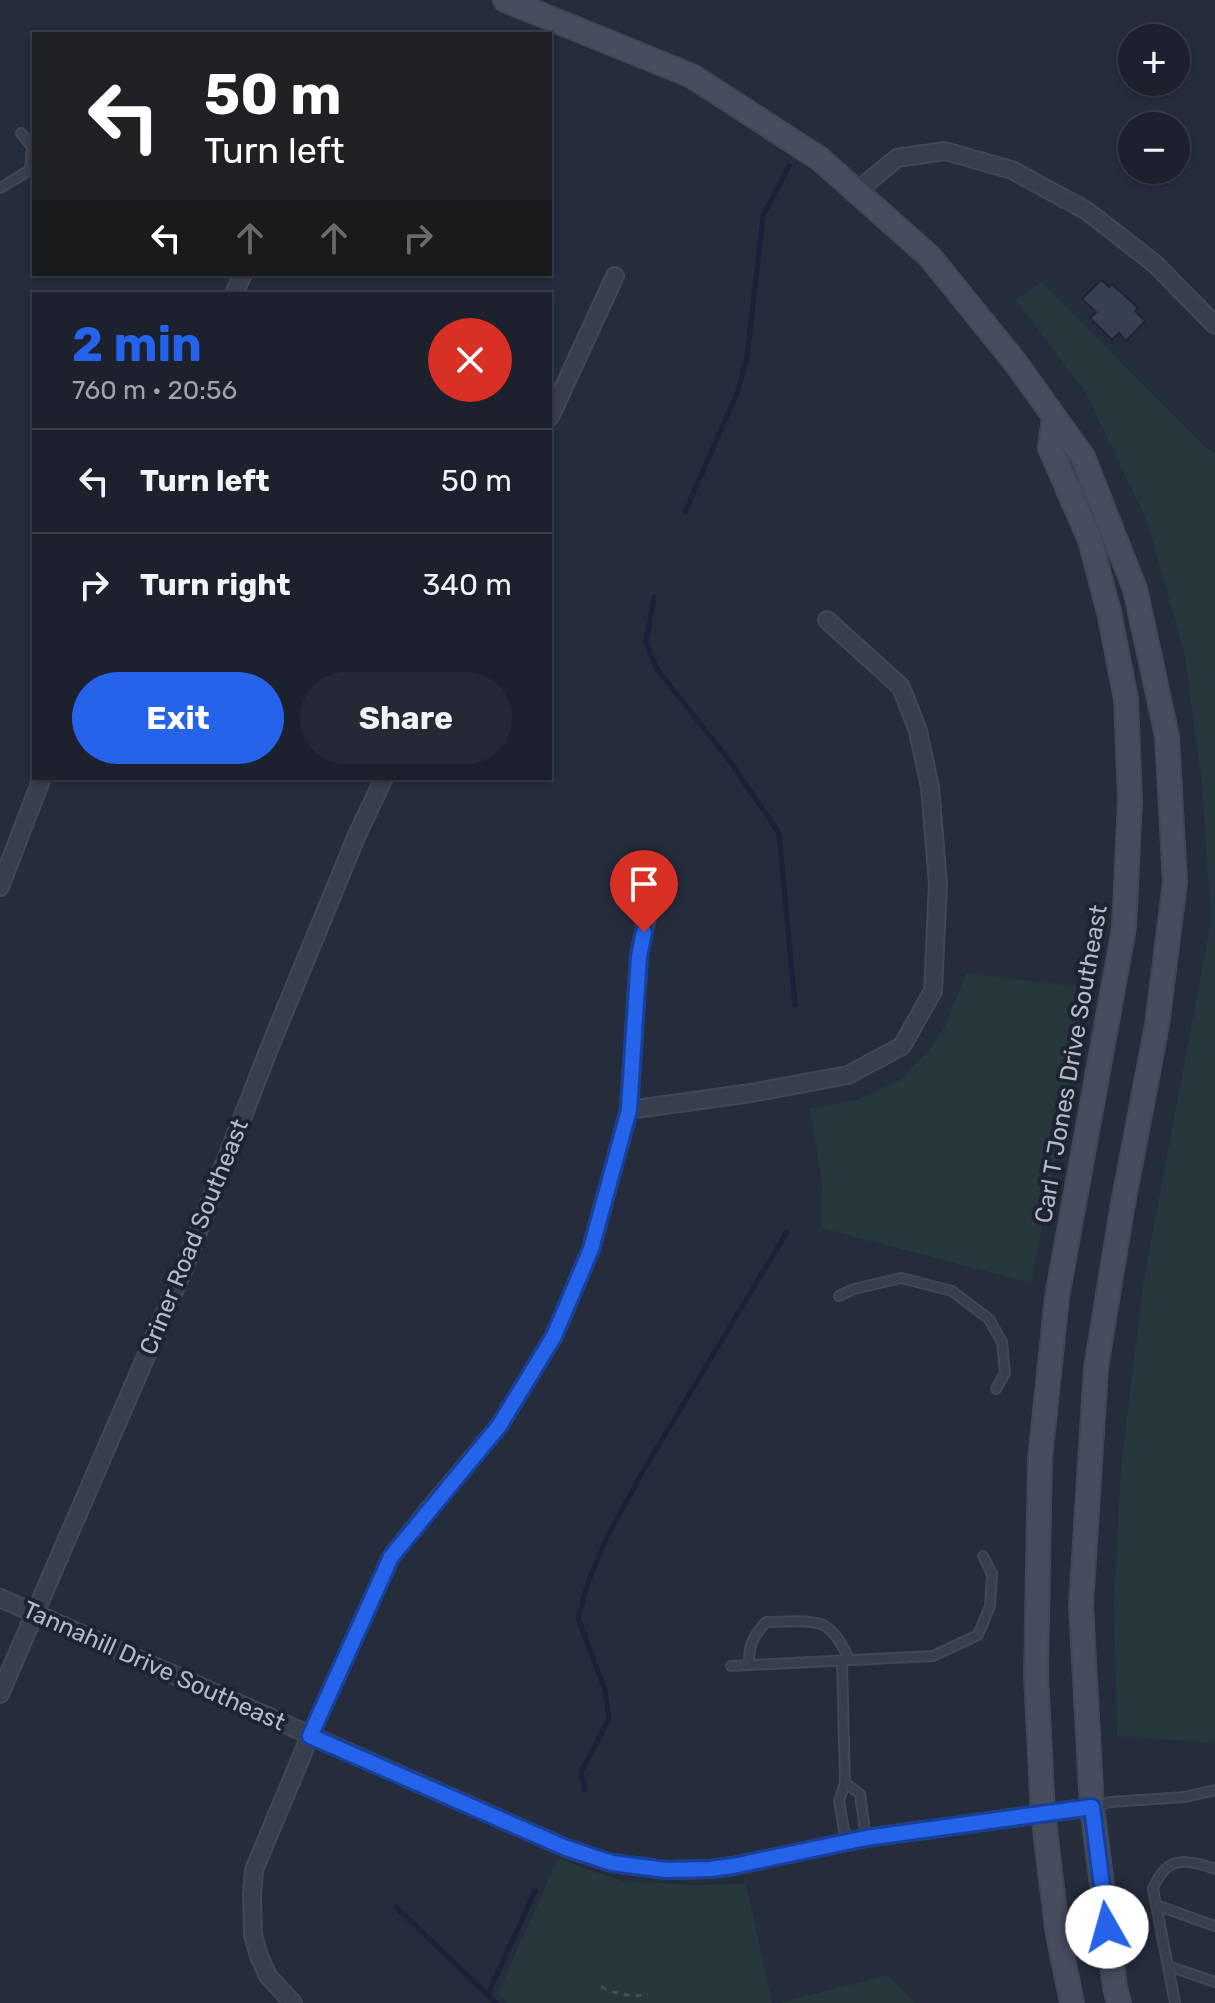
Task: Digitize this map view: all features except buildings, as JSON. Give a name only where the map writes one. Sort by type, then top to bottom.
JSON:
[{"type":"main road","points":[[505,0],[692,76],[820,159],[930,257],[1015,362],[1083,457],[1135,589],[1167,736],[1175,882],[1157,1025],[1096,1368],[1081,1606],[1092,1807],[1119,2003]]},
{"type":"main road","name":"Carl T Jones Drive Southeast","points":[[1054,417],[1050,448],[1090,540],[1109,612],[1126,699],[1130,800],[1124,928],[1057,1297],[1040,1459],[1036,1675],[1043,1813],[1057,1929],[1072,2003]]},
{"type":"street","points":[[856,192],[897,158],[945,151],[1012,170],[1087,211],[1155,264],[1215,325]]},
{"type":"street","points":[[552,413],[615,276]]},
{"type":"street","points":[[629,1110],[751,1093],[848,1075],[902,1046],[933,991],[938,884],[930,787],[918,731],[901,687],[827,620]]},
{"type":"street","points":[[0,887],[41,780]]},
{"type":"street","name":"Criner Road Southeast","points":[[0,1694],[182,1273],[271,1044],[357,835],[383,780]]},
{"type":"street","points":[[293,2003],[268,1976],[259,1956],[253,1935],[254,1870],[310,1736],[391,1557],[499,1426],[554,1336],[591,1249],[629,1110],[639,956],[649,908]]},
{"type":"street","name":"Tannahill Drive Southeast","points":[[0,1598],[566,1848],[612,1863],[666,1870],[710,1869],[846,1841],[1092,1807]]},
{"type":"lane","points":[[0,188],[30,170],[32,147],[21,133]]},
{"type":"lane","points":[[839,1296],[854,1289],[901,1278],[952,1291],[989,1319],[1002,1342],[1005,1373],[996,1389]]},
{"type":"lane","points":[[731,1666],[933,1656],[978,1635],[990,1606],[992,1574],[983,1556]]},
{"type":"lane","points":[[750,1665],[748,1654],[754,1635],[766,1622],[816,1623],[828,1628],[840,1642],[846,1660],[845,1783],[839,1801],[846,1841]]},
{"type":"lane","points":[[845,1783],[860,1794],[866,1838]]},
{"type":"lane","points":[[1092,1807],[1110,1802],[1185,1797],[1215,1790]]},
{"type":"lane","points":[[1175,2003],[1153,1889],[1160,1872],[1175,1862],[1199,1863],[1215,1869]]},
{"type":"lane","points":[[1156,1905],[1215,1926]]},
{"type":"lane","points":[[1168,1966],[1215,1982]]},
{"type":"path","points":[[601,1987],[635,1997],[648,1994]]},
{"type":"shaded area","points":[[1041,282],[1205,447],[1215,453],[1215,1743],[1117,1736],[1114,1603],[1121,1468],[1143,1284],[1211,921],[1202,785],[1185,656],[1147,521],[1085,391],[1016,300]]},
{"type":"shaded area","points":[[966,973],[1089,988],[1031,1283],[821,1228],[822,1183],[810,1109],[860,1099],[900,1080],[929,1050],[946,1024]]},
{"type":"shaded area","points":[[558,1859],[622,1881],[746,1884],[772,2003],[507,2003],[498,1993]]},
{"type":"shaded area","points":[[888,1975],[915,2003],[779,2003]]},
{"type":"waterway","points":[[685,512],[738,391],[747,357],[763,216],[789,166]]},
{"type":"waterway","points":[[654,597],[646,643],[657,669],[729,760],[779,833],[795,1005]]},
{"type":"waterway","points":[[585,1790],[581,1772],[609,1719],[605,1690],[578,1618],[589,1580],[607,1537],[642,1473],[787,1232]]},
{"type":"waterway","points":[[488,1994],[535,1891]]},
{"type":"waterway","points":[[396,1907],[496,2003]]},
{"type":"route","points":[[644,932],[639,956],[629,1110],[591,1249],[554,1336],[499,1426],[391,1557],[310,1736],[566,1848],[612,1863],[666,1870],[733,1866],[846,1841],[1092,1807],[1107,1927]]}]
